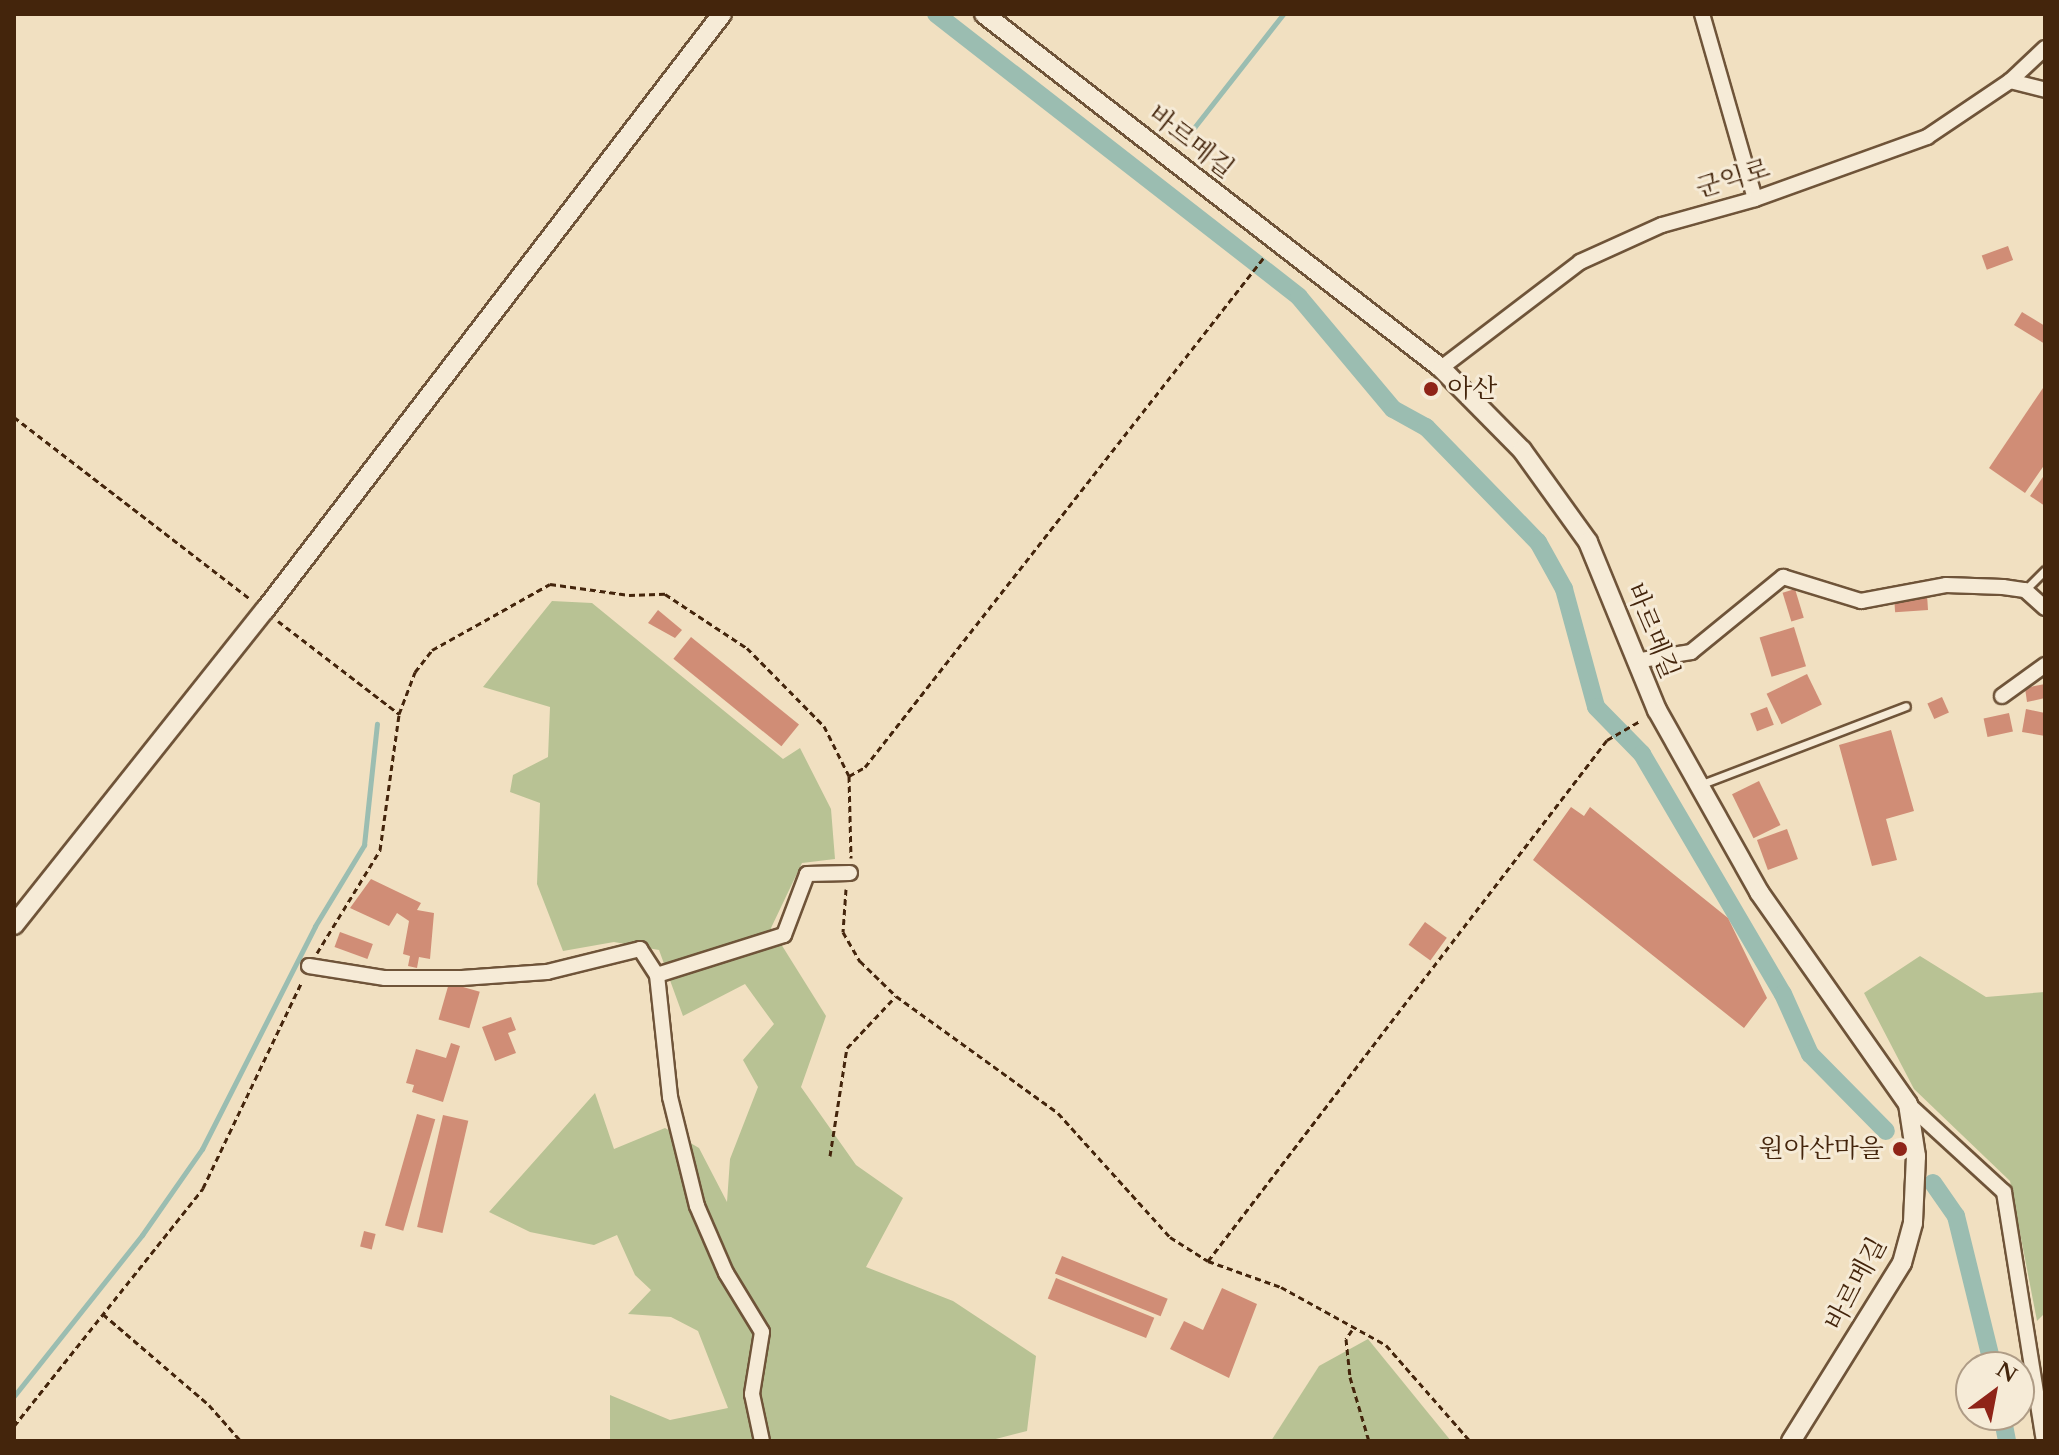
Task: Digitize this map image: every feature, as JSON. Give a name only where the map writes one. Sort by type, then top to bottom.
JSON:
[{"type":"street","points":[[14,925],[265,610],[722,14]]},
{"type":"street","name":"바르메길","points":[[984,14],[1441,368],[1522,450],[1559,497],[1588,542],[1635,661],[1759,892],[1908,1104],[1916,1156],[1913,1223],[1902,1263],[1791,1441]]},
{"type":"street","points":[[1702,14],[1755,199]]},
{"type":"street","name":"군익로","points":[[1441,368],[1580,262],[1662,225],[1755,199],[1927,137],[2010,81],[2045,48]]},
{"type":"street","points":[[2010,81],[2045,90]]},
{"type":"street","points":[[1635,661],[1691,652],[1783,577],[1861,601],[1946,585],[2025,590],[2045,608]]},
{"type":"street","points":[[2002,696],[2045,665]]},
{"type":"street","points":[[657,975],[784,935],[807,874],[850,873]]},
{"type":"street","points":[[309,966],[385,978],[462,978],[547,972],[640,949],[657,975],[670,1097],[697,1206],[726,1273],[762,1332],[752,1394],[762,1441]]},
{"type":"street","points":[[1908,1104],[2004,1192],[2044,1441]]},
{"type":"lane","points":[[2025,590],[2045,570]]},
{"type":"lane","points":[[1700,785],[1906,706]]},
{"type":"path","points":[[849,776],[865,767],[1267,253]]},
{"type":"path","points":[[14,417],[399,714]]},
{"type":"path","points":[[14,1426],[203,1188],[309,966],[380,850],[399,714],[415,672],[432,650],[532,590],[550,584],[629,595],[665,594],[747,648],[824,726],[849,776],[850,873],[843,932],[860,961],[896,996],[1058,1113],[1170,1237],[1208,1261],[1281,1287],[1386,1345],[1470,1441]]},
{"type":"path","points":[[1208,1261],[1607,740],[1639,721]]},
{"type":"path","points":[[830,1156],[847,1048],[896,996]]},
{"type":"path","points":[[103,1314],[209,1405],[241,1441]]},
{"type":"path","points":[[1353,1328],[1346,1339],[1350,1377],[1369,1441]]},
{"type":"green space","points":[[552,601],[592,603],[783,759],[800,748],[831,809],[835,859],[802,863],[771,928],[826,1016],[801,1087],[856,1165],[903,1198],[866,1267],[953,1301],[1036,1356],[1027,1431],[988,1441],[610,1441],[610,1395],[670,1420],[728,1408],[698,1331],[671,1317],[628,1314],[651,1290],[635,1275],[617,1235],[594,1245],[530,1232],[489,1212],[595,1093],[614,1149],[665,1128],[699,1148],[727,1202],[730,1159],[758,1087],[743,1060],[774,1024],[745,984],[683,1016],[659,950],[614,942],[563,951],[537,884],[540,803],[510,792],[513,775],[548,757],[550,707],[483,687]]},
{"type":"green space","points":[[1920,956],[1986,997],[2045,992],[2045,1313],[2037,1321],[2010,1181],[1914,1089],[1864,993]]},
{"type":"green space","points":[[1368,1339],[1451,1441],[1271,1441],[1319,1366]]},
{"type":"building","points":[[2008,246],[2013,260],[1987,270],[1982,256]]},
{"type":"building","points":[[2022,312],[2045,326],[2045,344],[2014,325]]},
{"type":"building","points":[[2045,385],[2045,464],[2025,493],[1989,468]]},
{"type":"building","points":[[2045,474],[2045,506],[2030,496]]},
{"type":"building","points":[[1795,589],[1804,618],[1791,621],[1783,593]]},
{"type":"building","points":[[1927,595],[1928,610],[1895,612],[1894,597]]},
{"type":"building","points":[[658,610],[682,630],[675,638],[648,623]]},
{"type":"building","points":[[1794,627],[1806,666],[1772,677],[1760,638]]},
{"type":"building","points":[[691,637],[799,724],[781,746],[673,659]]},
{"type":"building","points":[[1807,674],[1822,705],[1781,724],[1767,694]]},
{"type":"building","points":[[2045,684],[2045,698],[2027,702],[2025,688]]},
{"type":"building","points":[[1942,697],[1949,713],[1934,719],[1927,704]]},
{"type":"building","points":[[1767,707],[1774,725],[1757,731],[1750,713]]},
{"type":"building","points":[[2026,709],[2045,713],[2045,736],[2022,732]]},
{"type":"building","points":[[2009,713],[2013,732],[1988,737],[1984,718]]},
{"type":"building","points":[[1891,730],[1914,811],[1886,819],[1897,860],[1872,866],[1839,745]]},
{"type":"building","points":[[1759,781],[1780,825],[1754,838],[1732,794]]},
{"type":"building","points":[[1571,807],[1584,816],[1590,807],[1728,918],[1767,998],[1744,1028],[1533,860]]},
{"type":"building","points":[[1787,829],[1798,859],[1768,870],[1757,840]]},
{"type":"building","points":[[371,879],[421,903],[417,910],[434,913],[430,959],[419,957],[417,968],[408,966],[410,956],[403,954],[409,921],[397,913],[389,926],[350,908]]},
{"type":"building","points":[[1425,922],[1447,938],[1430,961],[1409,945]]},
{"type":"building","points":[[340,932],[373,944],[367,959],[335,947]]},
{"type":"building","points":[[449,983],[480,992],[469,1028],[439,1020]]},
{"type":"building","points":[[511,1017],[516,1030],[508,1033],[516,1053],[495,1061],[482,1027]]},
{"type":"building","points":[[451,1043],[460,1046],[443,1102],[412,1092],[414,1085],[406,1083],[416,1049],[446,1058]]},
{"type":"building","points":[[417,1114],[435,1119],[403,1231],[385,1226]]},
{"type":"building","points":[[443,1115],[468,1121],[442,1233],[417,1227]]},
{"type":"building","points":[[364,1231],[376,1234],[372,1249],[360,1247]]},
{"type":"building","points":[[1062,1256],[1168,1299],[1161,1316],[1055,1274]]},
{"type":"building","points":[[1056,1278],[1154,1318],[1146,1338],[1048,1298]]},
{"type":"building","points":[[1222,1288],[1257,1304],[1229,1378],[1170,1349],[1184,1321],[1203,1330]]},
{"type":"waterway","points":[[936,14],[1299,297],[1393,409],[1426,427],[1538,542],[1564,589],[1596,707],[1642,754],[1783,994],[1810,1054],[1886,1131]]},
{"type":"waterway","points":[[1182,143],[1283,14]]},
{"type":"waterway","points":[[14,1396],[142,1235],[202,1149],[315,926],[364,845],[377,724]]},
{"type":"waterway","points":[[1933,1183],[1956,1216],[1989,1351]]},
{"type":"waterway","points":[[2005,1431],[2007,1441]]},
{"type":"place","name":"아산","points":[[1431,389]]},
{"type":"place","name":"원아산마을","points":[[1900,1149]]}]
